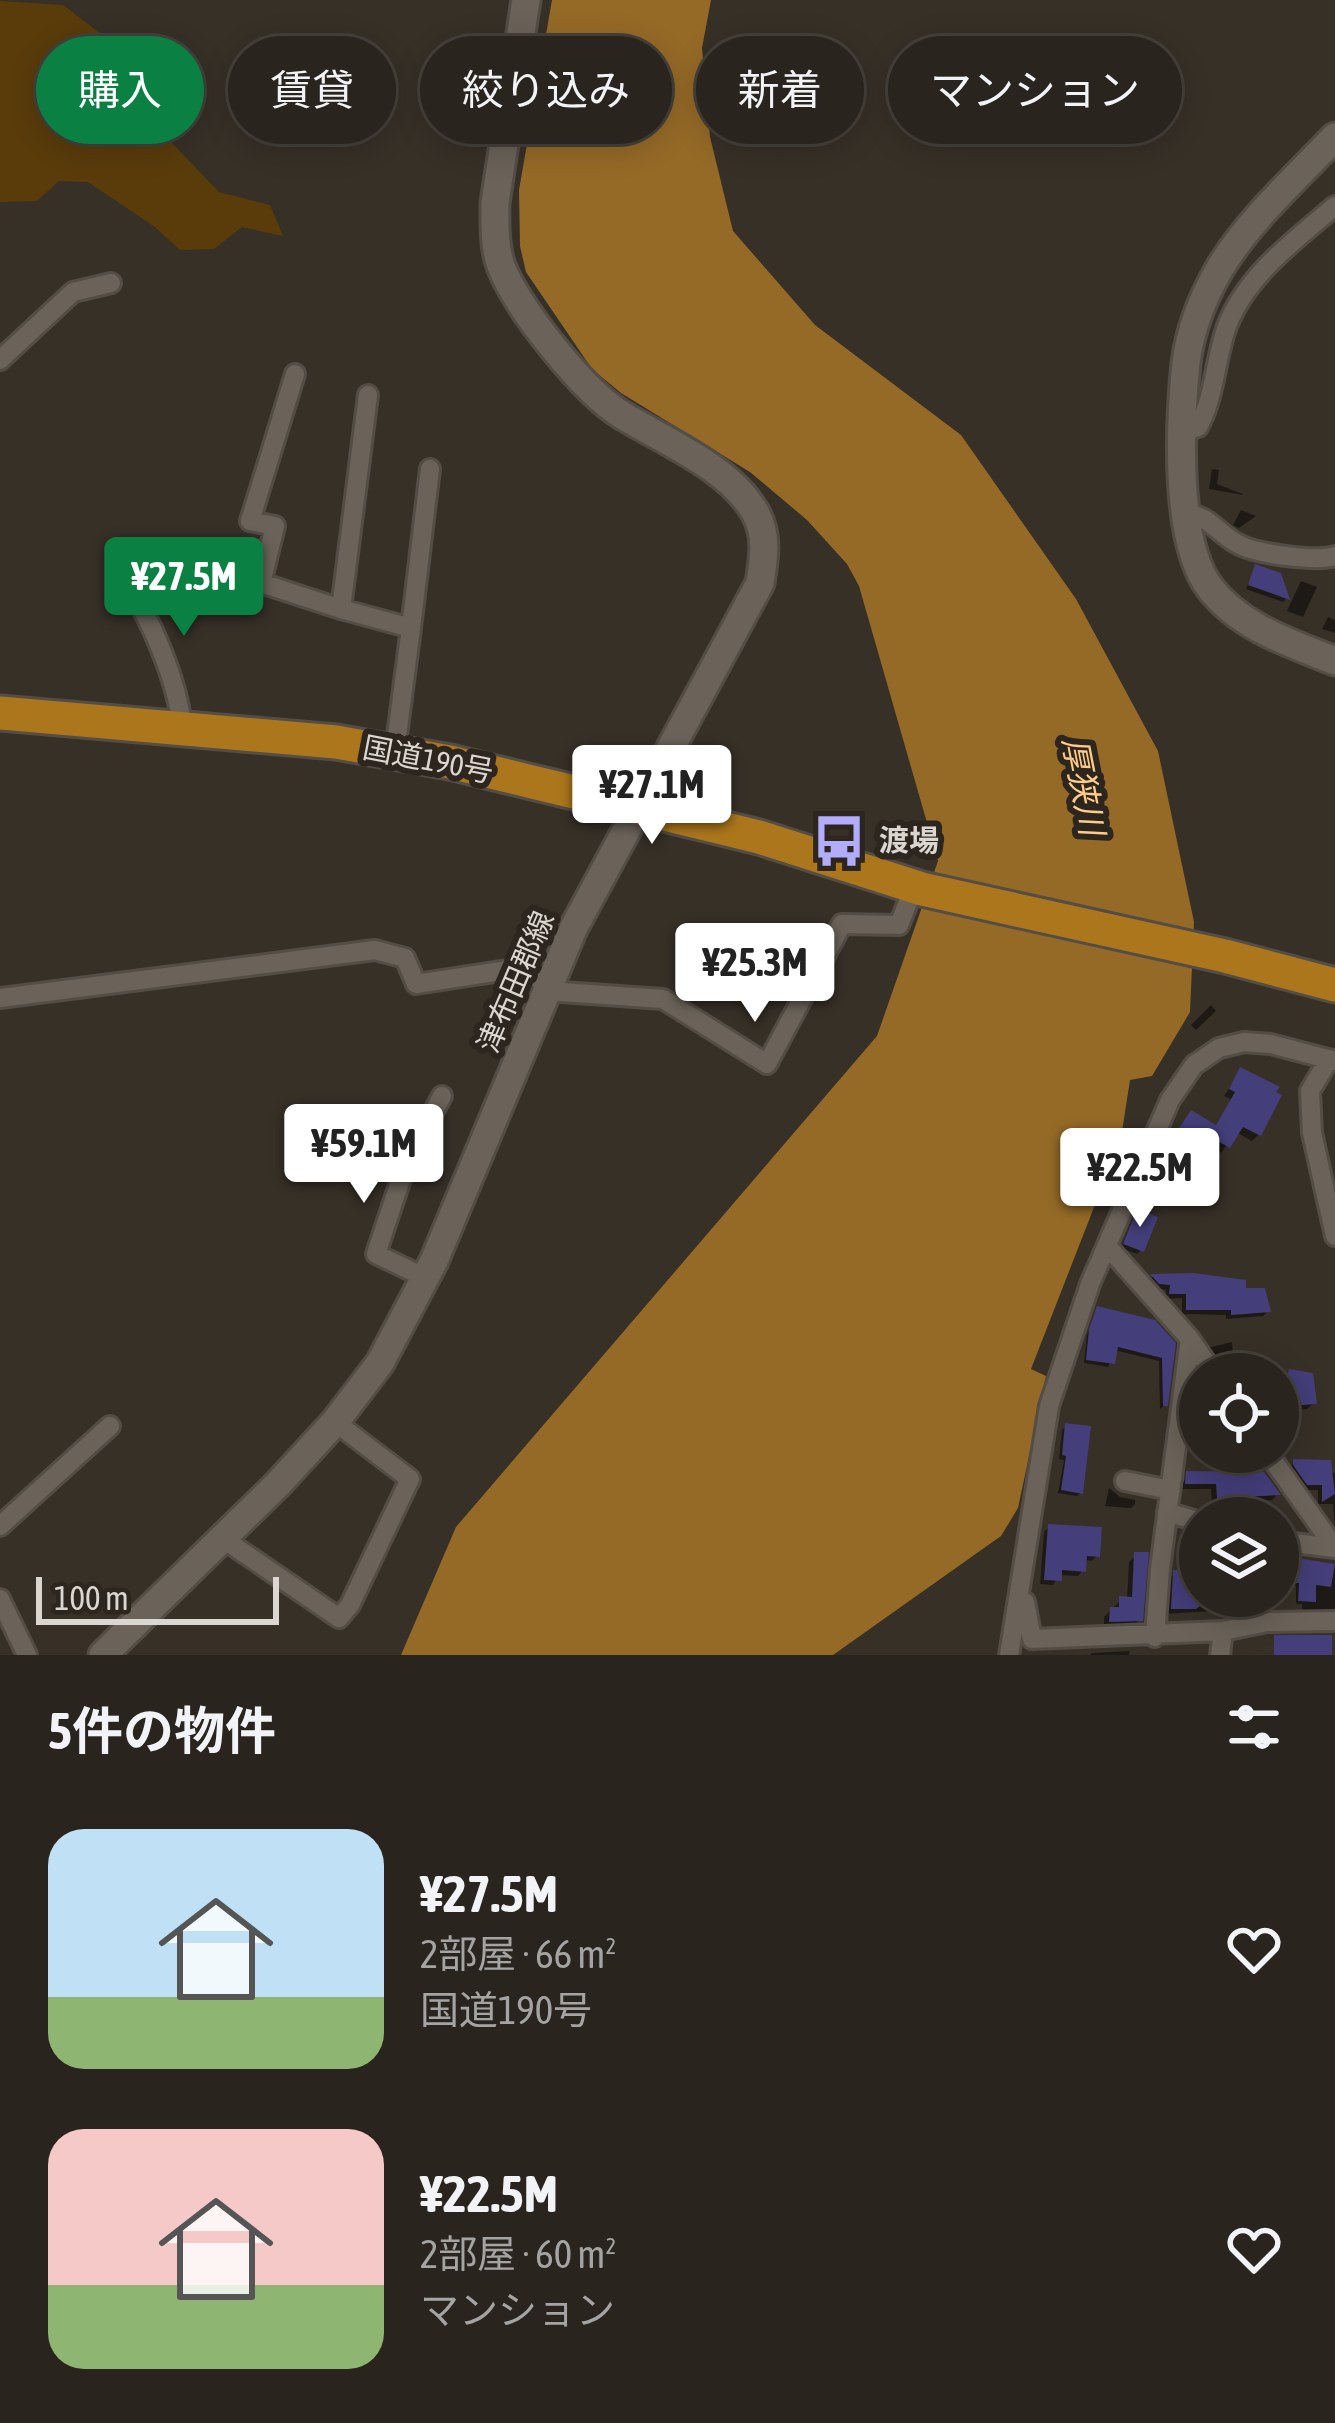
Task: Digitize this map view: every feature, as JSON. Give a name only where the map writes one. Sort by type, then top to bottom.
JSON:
[{"type":"highway","name":"国道190号","points":[[0,713],[395,751],[638,805],[759,837],[918,888],[1335,985]]},
{"type":"main road","name":"津布田郡線","points":[[104,1655],[335,1422],[380,1363],[426,1278],[548,987],[638,805],[760,583],[765,539],[756,514],[730,485],[599,399],[526,310],[501,266],[494,202],[526,0]]},
{"type":"main road","points":[[1335,137],[1258,217],[1218,271],[1197,314],[1186,362],[1184,431],[1184,514],[1198,568],[1231,611],[1282,640],[1335,661]]},
{"type":"street","points":[[1184,431],[1198,427],[1206,412],[1229,321],[1251,286],[1284,249],[1335,206]]},
{"type":"street","points":[[0,360],[73,292],[111,284]]},
{"type":"street","points":[[295,374],[250,521],[274,526],[261,583],[411,628]]},
{"type":"street","points":[[340,609],[368,395]]},
{"type":"street","points":[[395,751],[430,470]]},
{"type":"street","points":[[1184,514],[1200,514],[1241,546],[1313,559],[1335,556]]},
{"type":"street","points":[[121,575],[141,602],[180,706],[182,728]]},
{"type":"street","points":[[0,998],[375,950],[405,958],[416,984],[514,969],[548,987],[662,999],[767,1064],[842,924],[899,925],[918,888]]},
{"type":"street","points":[[1009,1655],[1049,1406],[1090,1284],[1170,1100],[1194,1065],[1219,1048],[1244,1042],[1292,1048],[1332,1060],[1310,1091],[1312,1133],[1335,1236]]},
{"type":"street","points":[[426,1278],[376,1254],[419,1126],[442,1096]]},
{"type":"street","points":[[1107,1246],[1199,1353]]},
{"type":"street","points":[[1155,1637],[1190,1340]]},
{"type":"street","points":[[222,1538],[339,1618],[350,1605],[410,1479],[335,1422]]},
{"type":"street","points":[[0,1526],[110,1426]]},
{"type":"street","points":[[1282,1473],[1335,1548]]},
{"type":"street","points":[[1124,1481],[1170,1490]]},
{"type":"street","points":[[1168,1512],[1179,1515]]},
{"type":"street","points":[[1299,1544],[1335,1548]]},
{"type":"street","points":[[1020,1581],[1028,1647],[1222,1631],[1267,1622],[1335,1621]]},
{"type":"street","points":[[0,1599],[24,1650],[0,1654]]},
{"type":"street","points":[[1220,1655],[1222,1631]]},
{"type":"shaded area","points":[[0,1],[63,5],[102,36],[36,36],[36,144],[173,144],[219,192],[270,205],[283,236],[242,227],[214,249],[180,250],[155,227],[88,182],[59,181],[37,201],[0,202]]},
{"type":"water","name":"厚狭川","points":[[552,0],[711,0],[704,36],[696,36],[696,144],[712,144],[733,231],[815,325],[961,435],[1076,599],[1158,751],[1194,922],[1190,1012],[1152,1076],[1130,1080],[1121,1138],[1031,1369],[1046,1376],[1018,1508],[1001,1536],[833,1655],[401,1655],[456,1527],[877,1036],[938,861],[859,586],[847,564],[807,520],[750,472],[621,393],[592,369],[526,272],[520,246],[519,190],[527,144],[672,144],[672,36],[546,36]]},
{"type":"building","points":[[1255,564],[1281,573],[1290,600],[1248,585]]},
{"type":"building","points":[[1240,1067],[1280,1087],[1276,1092],[1282,1095],[1261,1136],[1243,1127],[1230,1148],[1214,1139],[1192,1177],[1200,1182],[1193,1193],[1173,1181],[1180,1169],[1161,1156],[1191,1110],[1216,1125],[1235,1092],[1229,1089]]},
{"type":"building","points":[[1137,1209],[1158,1217],[1144,1252],[1123,1244]]},
{"type":"building","points":[[1193,1273],[1246,1280],[1246,1288],[1265,1288],[1271,1312],[1231,1315],[1231,1310],[1186,1310],[1186,1294],[1169,1294],[1170,1285],[1159,1284],[1150,1274]]},
{"type":"building","points":[[1097,1306],[1155,1320],[1176,1343],[1168,1406],[1163,1406],[1162,1358],[1118,1347],[1115,1364],[1086,1360]]},
{"type":"building","points":[[1299,1371],[1313,1373],[1317,1404],[1299,1405]]},
{"type":"building","points":[[1065,1423],[1091,1426],[1083,1494],[1061,1490]]},
{"type":"building","points":[[1299,1459],[1331,1460],[1335,1494],[1322,1502],[1322,1485],[1307,1485],[1299,1473]]},
{"type":"building","points":[[1186,1473],[1265,1473],[1281,1495],[1217,1497],[1216,1484],[1185,1484]]},
{"type":"building","points":[[1048,1524],[1102,1527],[1100,1557],[1087,1556],[1086,1572],[1062,1570],[1062,1581],[1044,1580]]},
{"type":"building","points":[[1134,1552],[1149,1552],[1143,1621],[1109,1622],[1110,1607],[1119,1607],[1119,1596],[1132,1597]]},
{"type":"building","points":[[1299,1558],[1335,1564],[1331,1587],[1316,1585],[1316,1602],[1299,1601]]},
{"type":"building","points":[[1173,1570],[1179,1570],[1179,1609],[1171,1609]]},
{"type":"building","points":[[1274,1635],[1332,1635],[1332,1655],[1274,1655]]},
{"type":"place","name":"渡場","points":[[839,841]]}]
